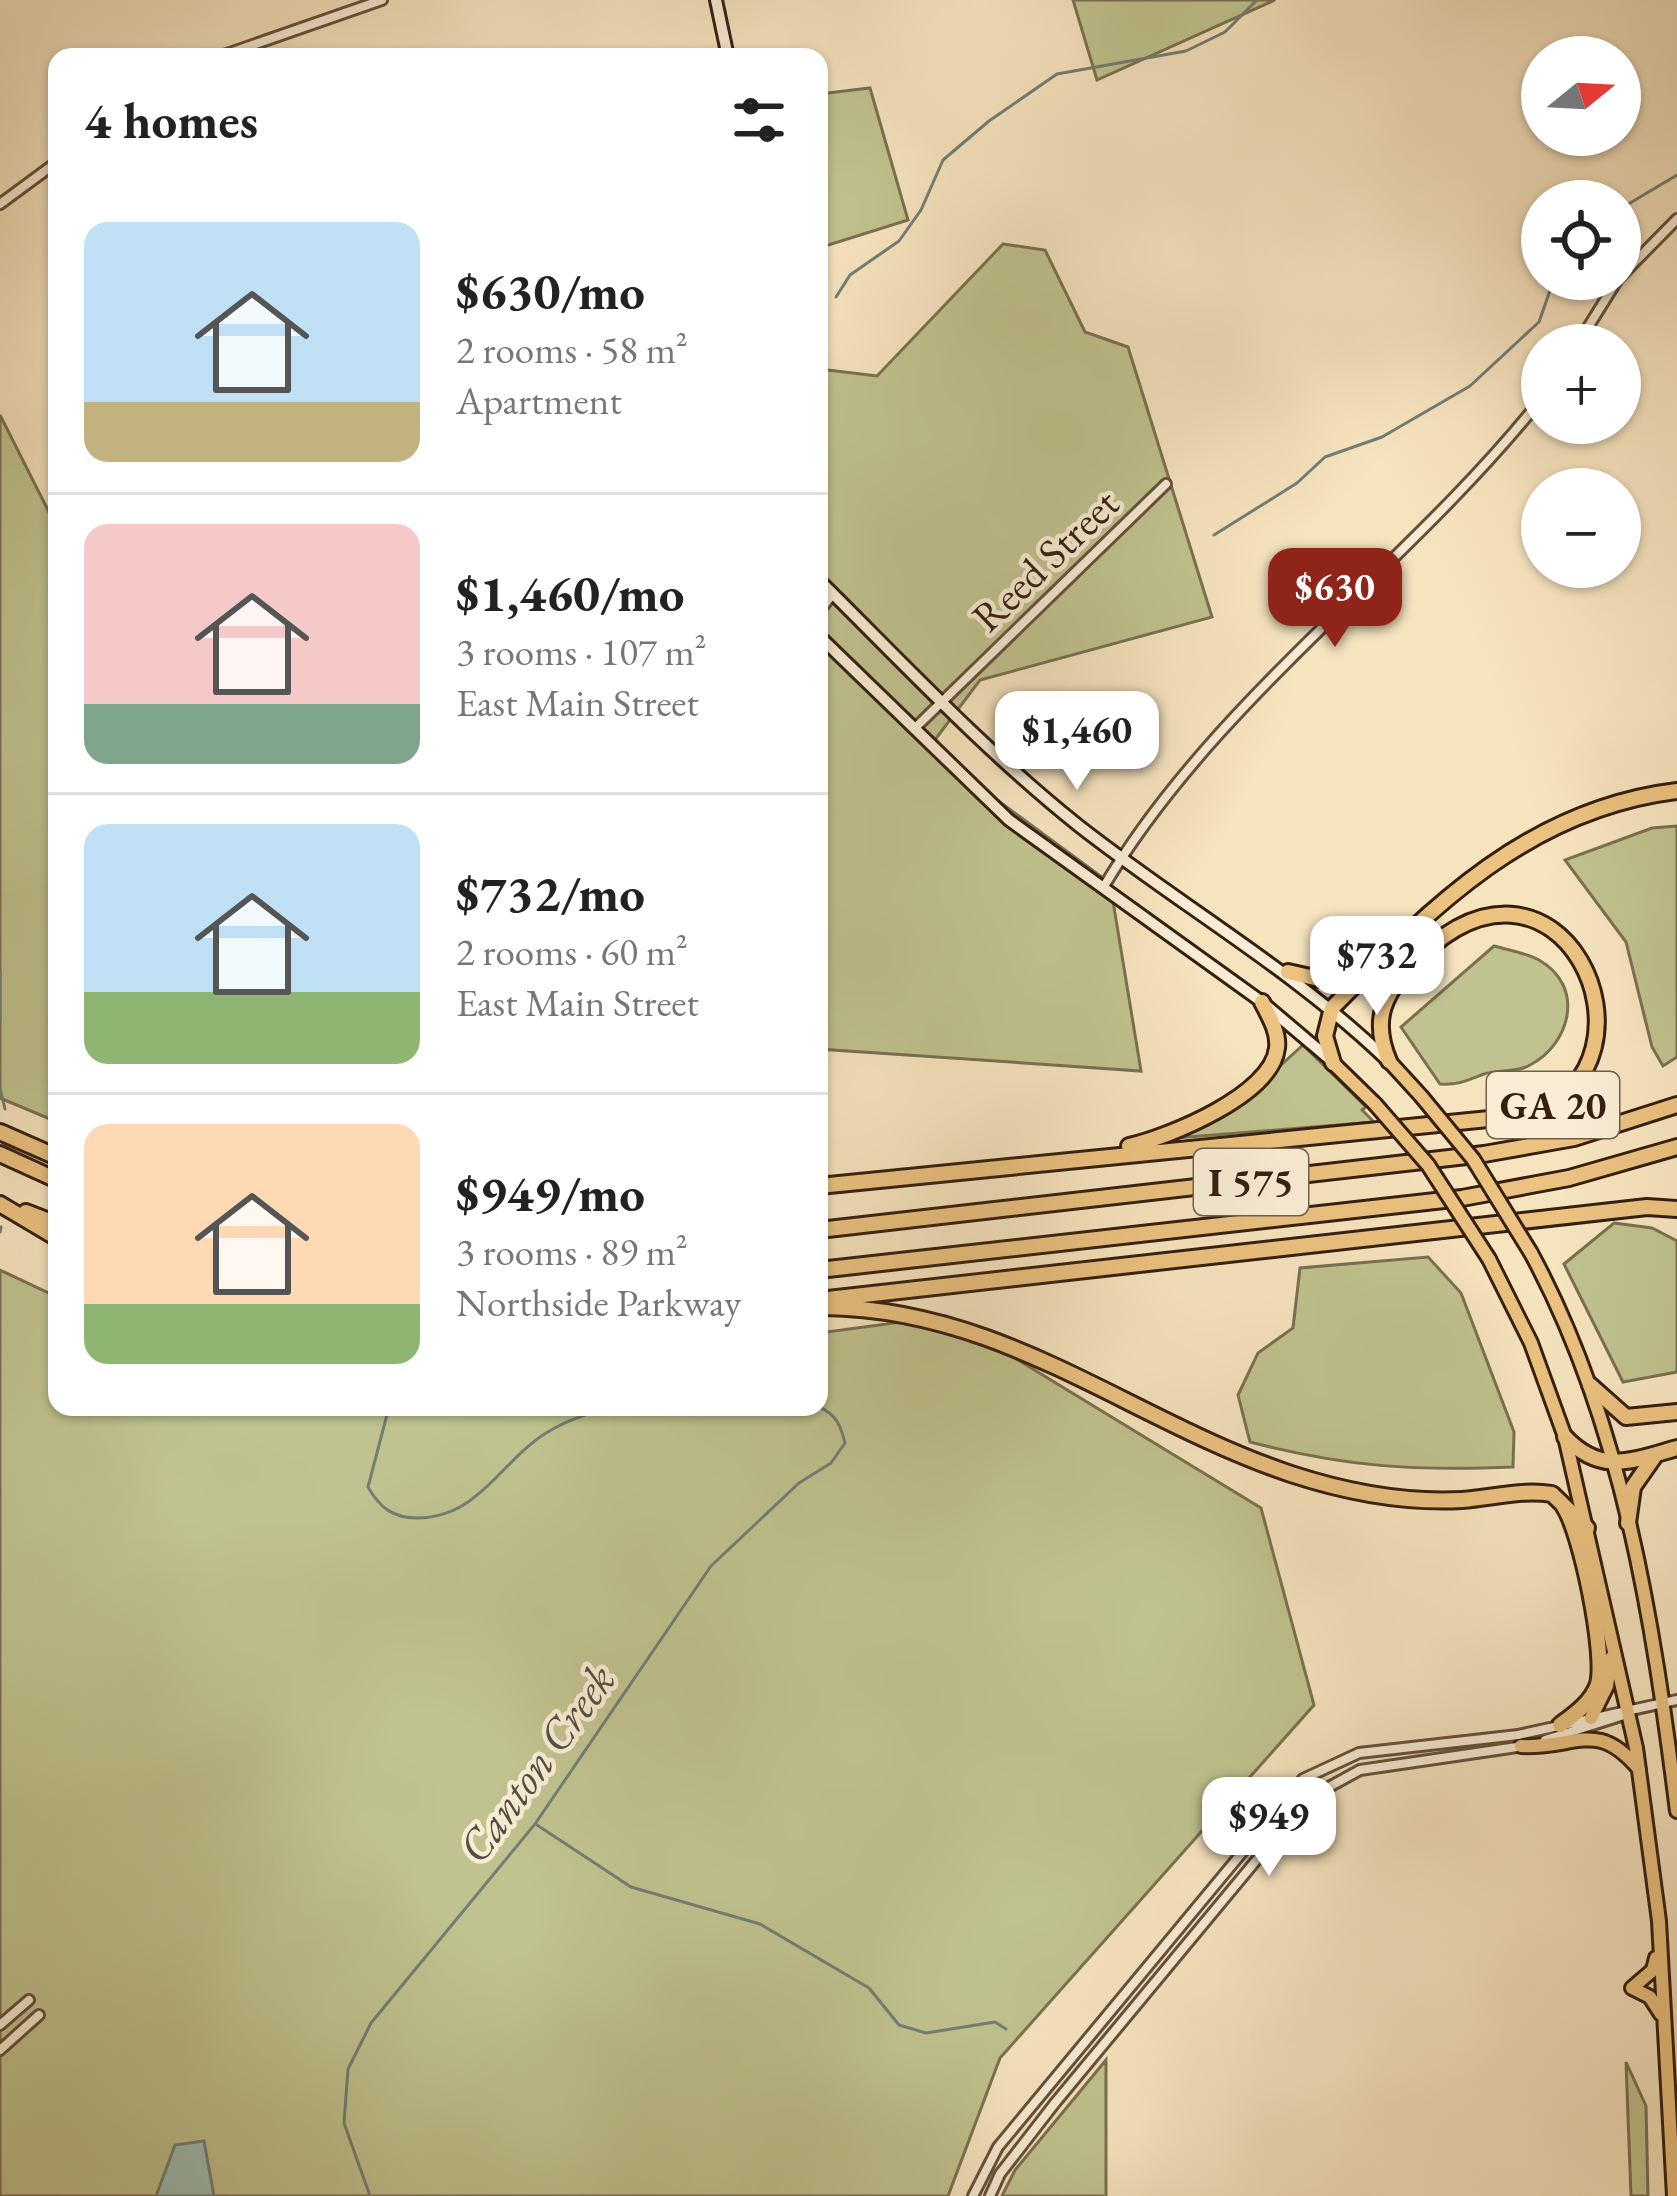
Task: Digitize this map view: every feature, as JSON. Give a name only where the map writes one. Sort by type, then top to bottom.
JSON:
[{"type":"highway","points":[[1333,1063],[1325,1036],[1333,1008],[1443,898],[1503,853],[1583,814],[1677,790]]},
{"type":"highway","name":"GA 20","points":[[828,1185],[1071,1158],[1345,1136],[1542,1111],[1575,1087],[1598,1053],[1606,1020],[1603,989],[1579,947],[1552,926],[1521,914],[1473,918],[1442,934],[1389,991],[1380,1030],[1389,1061]]},
{"type":"highway","points":[[1288,972],[1328,980],[1384,955]]},
{"type":"highway","points":[[1071,1158],[1160,1137],[1232,1101],[1267,1070],[1276,1054],[1274,1029],[1262,1003]]},
{"type":"highway","name":"I 575","points":[[828,1229],[1484,1154],[1574,1138],[1677,1105]]},
{"type":"highway","points":[[0,1132],[48,1153]]},
{"type":"highway","name":"I 575","points":[[828,1269],[1462,1198],[1569,1178],[1677,1147]]},
{"type":"highway","points":[[0,1154],[48,1176]]},
{"type":"highway","points":[[0,1201],[48,1220]]},
{"type":"highway","points":[[0,1201],[48,1232]]},
{"type":"highway","points":[[828,1303],[1647,1207],[1677,1209]]},
{"type":"highway","points":[[828,1305],[943,1320],[1027,1352],[1294,1475],[1391,1497],[1552,1494],[1587,1528]]},
{"type":"highway","points":[[1590,1384],[1626,1417],[1677,1412]]},
{"type":"highway","points":[[1565,1436],[1588,1458],[1614,1465],[1677,1448]]},
{"type":"highway","points":[[1628,1523],[1633,1487],[1658,1453]]},
{"type":"highway","points":[[1484,1498],[1514,1502],[1545,1498],[1570,1516],[1600,1660],[1592,1697],[1560,1725]]},
{"type":"main road","points":[[716,0],[726,48]]},
{"type":"main road","points":[[828,589],[1064,812],[1288,972],[1389,1061]]},
{"type":"main road","points":[[828,646],[1009,820],[1262,1003],[1333,1063],[1428,1165],[1489,1259],[1531,1343],[1565,1436],[1640,1771],[1659,1921],[1674,2196]]},
{"type":"main road","name":"GA 20","points":[[1389,1061],[1473,1159],[1531,1253],[1590,1384],[1670,1702],[1677,1810]]},
{"type":"main road","points":[[1591,1718],[1600,1706],[1615,1652]]},
{"type":"main road","points":[[1522,1746],[1592,1737],[1609,1741],[1640,1771]]},
{"type":"main road","points":[[1659,1921],[1653,1970],[1632,1988],[1656,2003],[1664,2021]]},
{"type":"street","points":[[244,48],[382,0]]},
{"type":"street","points":[[0,204],[48,169]]},
{"type":"street","points":[[1641,256],[1677,219]]},
{"type":"street","points":[[1102,890],[1123,856],[1208,749],[1489,465],[1521,425]]},
{"type":"street","name":"Reed Street","points":[[914,729],[1166,484]]},
{"type":"street","points":[[828,600],[833,594]]},
{"type":"street","points":[[990,2196],[1009,2161],[1054,2103],[1307,1798],[1360,1770],[1522,1746],[1670,1702]]},
{"type":"street","points":[[973,2196],[998,2147],[1303,1778],[1359,1753],[1628,1713]]},
{"type":"street","points":[[0,2025],[29,2000]]},
{"type":"street","points":[[0,2050],[39,2015]]},
{"type":"green space","points":[[1073,0],[1275,0],[1097,80]]},
{"type":"green space","points":[[870,88],[908,220],[828,245],[828,93]]},
{"type":"green space","points":[[1003,244],[1045,250],[1085,332],[1128,347],[1212,617],[980,680],[928,749],[1110,883],[1141,1071],[828,1050],[828,370],[877,376]]},
{"type":"green space","points":[[0,415],[48,510],[48,1118],[0,1098]]},
{"type":"green space","points":[[1677,826],[1677,1057],[1663,1066],[1652,1047],[1626,942],[1565,860],[1652,828]]},
{"type":"green space","points":[[1494,946],[1534,958],[1554,971],[1567,1000],[1563,1030],[1544,1056],[1525,1067],[1440,1084],[1401,1027]]},
{"type":"green space","points":[[1303,1045],[1366,1107],[1362,1110],[1374,1122],[1176,1138],[1236,1106]]},
{"type":"green space","points":[[1614,1223],[1652,1228],[1677,1241],[1677,1372],[1623,1382],[1564,1264]]},
{"type":"green space","points":[[1428,1257],[1461,1293],[1514,1432],[1513,1467],[1380,1465],[1250,1442],[1238,1395],[1258,1353],[1293,1328],[1300,1268]]},
{"type":"green space","points":[[0,1270],[48,1293],[48,1416],[828,1416],[828,1332],[946,1316],[1261,1508],[1314,1705],[1000,2058],[948,2196],[0,2196]]},
{"type":"green space","points":[[1106,2060],[1106,2196],[1002,2196],[1015,2170]]},
{"type":"green space","points":[[1626,2062],[1646,2106],[1648,2196],[1631,2196]]},
{"type":"water","points":[[204,2141],[214,2196],[156,2196],[175,2145]]},
{"type":"waterway","points":[[836,297],[850,275],[899,241],[921,210],[943,160],[989,121],[1057,74],[1186,51],[1225,32],[1257,0]]},
{"type":"waterway","points":[[1641,196],[1677,175]]},
{"type":"waterway","points":[[1214,535],[1297,483],[1325,457],[1382,437],[1470,386],[1539,322],[1547,300]]},
{"type":"waterway","name":"Canton Creek","points":[[0,972],[0,1021]]},
{"type":"waterway","name":"Canton Creek","points":[[0,1088],[5,1109]]},
{"type":"waterway","points":[[0,1232],[1,1227]]},
{"type":"waterway","name":"Canton Creek","points":[[370,2196],[344,2123],[348,2069],[371,2023],[535,1824],[711,1566],[799,1483],[831,1463],[845,1443],[828,1412]]},
{"type":"waterway","name":"Canton Creek","points":[[387,1416],[368,1487],[388,1510],[418,1518],[457,1508],[530,1445],[583,1416]]},
{"type":"waterway","points":[[537,1825],[631,1887],[760,1924],[869,1988],[899,2025],[926,2033],[995,2022],[1006,2029]]}]
